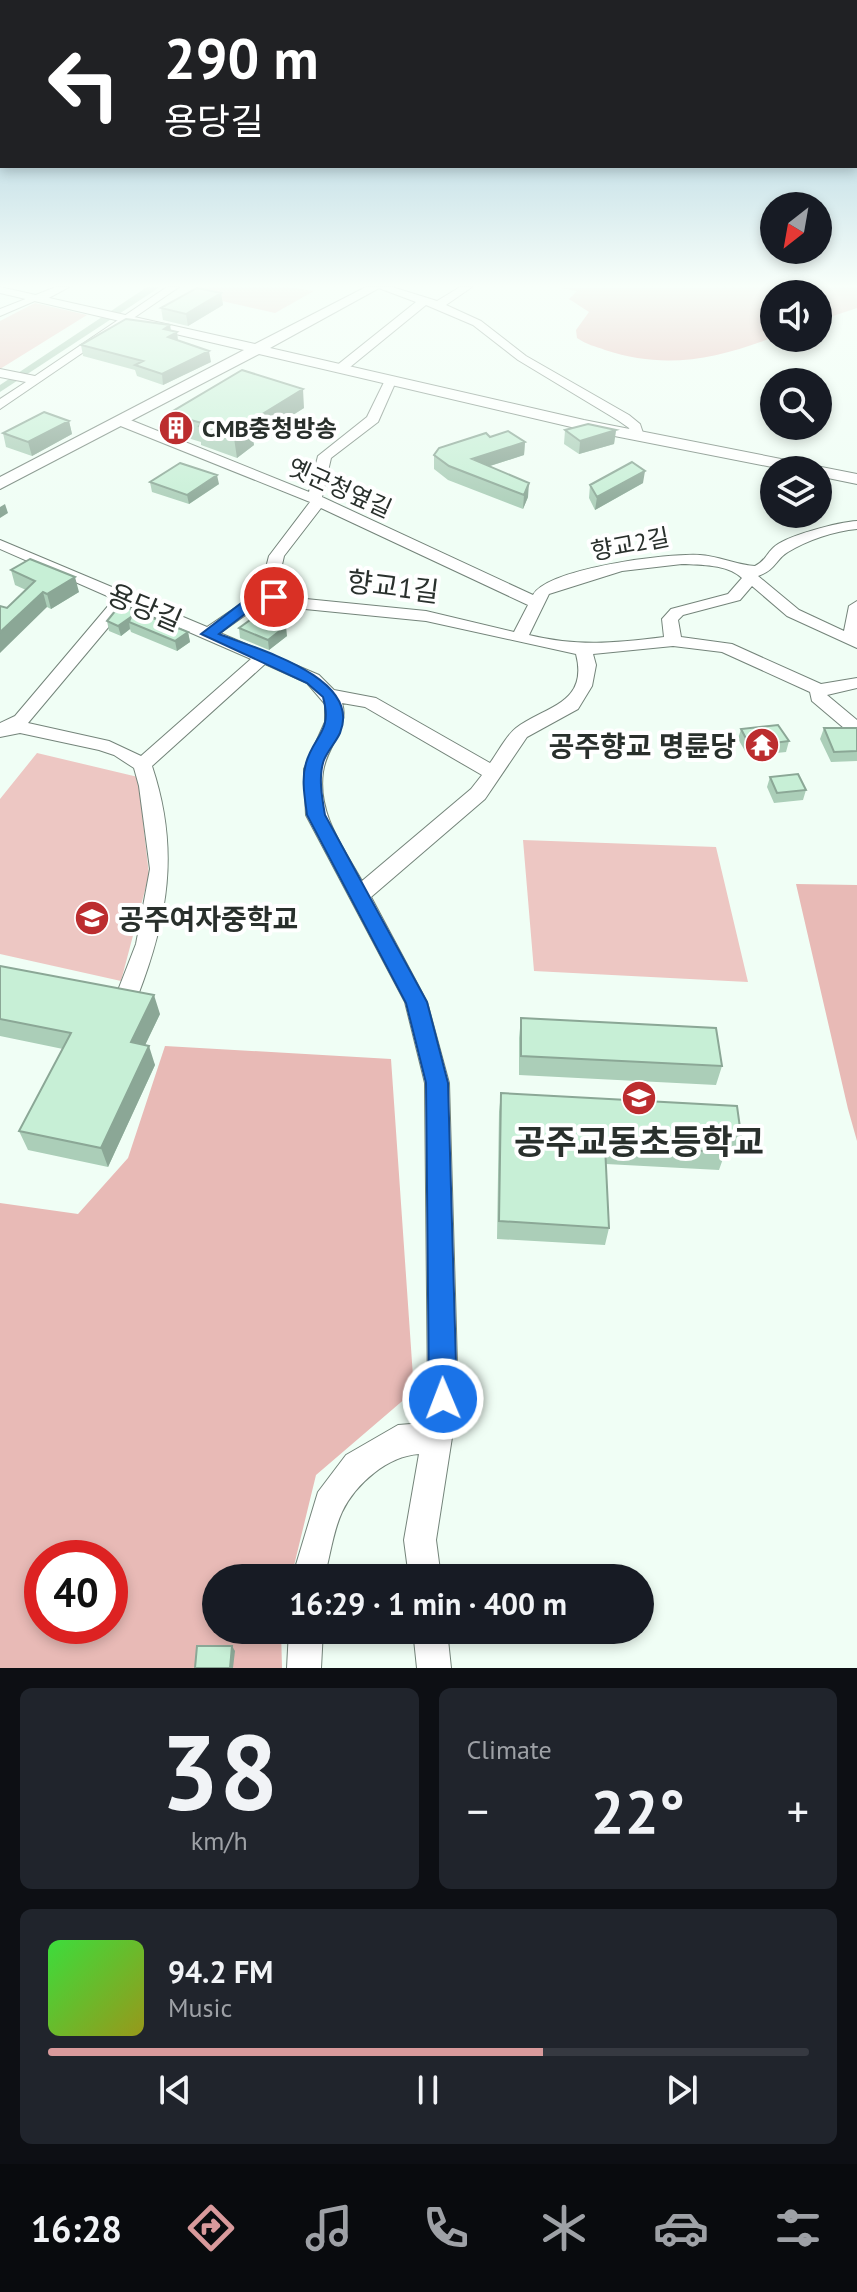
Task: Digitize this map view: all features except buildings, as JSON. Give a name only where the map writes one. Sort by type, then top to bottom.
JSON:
[{"type":"main road","points":[[0,484],[228,365]]},
{"type":"main road","points":[[324,365],[637,436],[760,460]]},
{"type":"main road","points":[[832,474],[857,479]]},
{"type":"street","points":[[0,405],[57,365]]},
{"type":"street","points":[[340,369],[345,365]]},
{"type":"street","points":[[534,365],[624,418],[635,427],[637,436]]},
{"type":"street","points":[[0,373],[33,380]]},
{"type":"street","points":[[208,634],[258,597],[268,594],[267,584],[277,553],[316,500],[325,456],[373,419],[391,379]]},
{"type":"street","name":"옛군청옆길","points":[[123,422],[316,500],[535,602]]},
{"type":"street","points":[[673,641],[670,619],[677,612],[734,597],[747,574],[772,563],[779,550],[815,538],[828,527],[857,525]]},
{"type":"street","name":"용당길","points":[[0,544],[313,679],[330,695],[370,702],[493,773]]},
{"type":"street","name":"향교2길","points":[[535,602],[543,591],[618,566],[648,560],[708,560],[747,574]]},
{"type":"street","points":[[747,574],[793,613],[854,641],[857,606]]},
{"type":"street","name":"향교1길","points":[[268,594],[305,604],[426,616],[583,650],[673,641],[726,648],[819,690]]},
{"type":"street","points":[[0,731],[21,720],[124,598]]},
{"type":"street","points":[[520,637],[535,602]]},
{"type":"street","points":[[359,895],[467,804],[521,733],[572,705],[583,686],[587,665],[583,650]]},
{"type":"street","points":[[142,765],[262,658]]},
{"type":"street","points":[[857,683],[819,690],[818,697],[857,730]]},
{"type":"street","points":[[330,695],[334,709],[333,731],[315,761],[312,788],[316,815],[416,1002],[437,1083],[443,1399],[420,1540],[423,1564]]},
{"type":"street","points":[[0,731],[20,727],[102,745],[121,751],[142,765],[151,797],[160,869],[147,944],[126,998]]},
{"type":"street","points":[[312,1564],[329,1503],[357,1466],[398,1440],[438,1438]]},
{"type":"street","points":[[304,1668],[305,1644]]},
{"type":"street","points":[[431,1644],[434,1668]]},
{"type":"shaded area","points":[[30,365],[41,365],[0,392],[0,385]]},
{"type":"shaded area","points":[[37,753],[138,777],[149,875],[121,981],[0,954],[0,799]]},
{"type":"shaded area","points":[[523,840],[716,847],[748,982],[534,971]]},
{"type":"shaded area","points":[[796,884],[857,885],[857,1141],[848,1109]]},
{"type":"shaded area","points":[[165,1046],[391,1059],[414,1391],[316,1475],[294,1564],[202,1564],[202,1644],[281,1644],[282,1668],[0,1668],[0,1203],[78,1214],[128,1158]]},
{"type":"place","name":"CMB충청방송","points":[[176,428]]},
{"type":"place","name":"공주향교 명륜당","points":[[762,745]]},
{"type":"place","name":"공주여자중학교","points":[[92,918]]},
{"type":"place","name":"공주교동초등학교","points":[[639,1098]]},
{"type":"route","points":[[274,597],[268,594],[258,597],[208,634],[313,679],[330,695],[334,709],[333,731],[315,761],[312,788],[316,815],[416,1002],[437,1083],[443,1399]]}]
